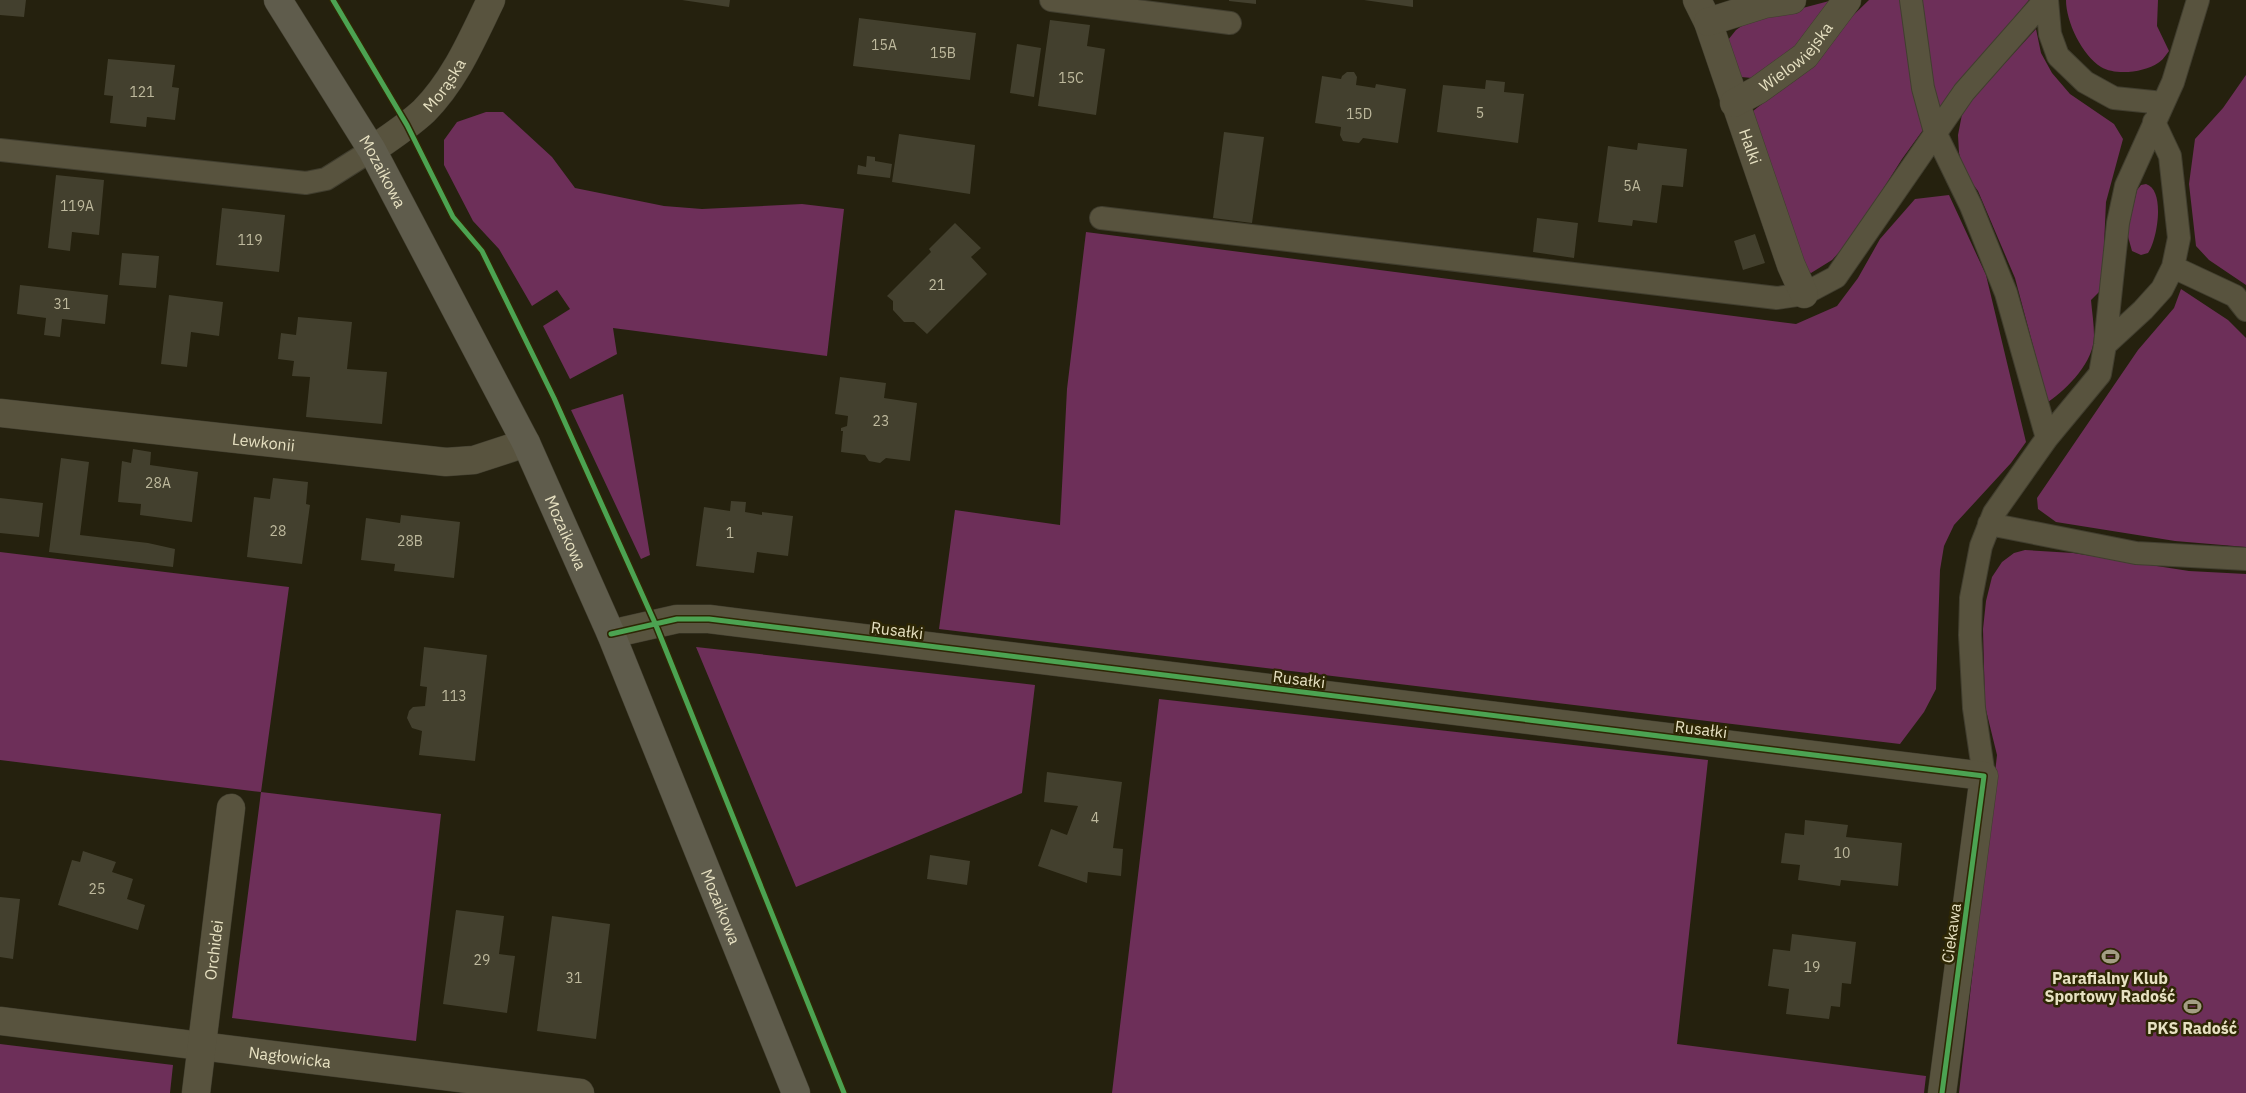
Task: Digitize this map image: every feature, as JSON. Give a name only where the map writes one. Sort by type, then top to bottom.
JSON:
[{"type":"street","name":"Mozaikowa","points":[[278,0],[372,150],[526,443],[611,634],[770,1034],[796,1093]]},
{"type":"street","name":"Morąska","points":[[372,150],[407,125],[444,88],[461,62],[491,0]]},
{"type":"street","points":[[1702,11],[1792,0]]},
{"type":"street","name":"Wielowiejska","points":[[1734,103],[1758,90],[1805,56],[1847,0]]},
{"type":"street","name":"Halki","points":[[1702,11],[1791,265],[1804,294]]},
{"type":"street","name":"Lewkonii","points":[[0,413],[446,462],[490,456],[526,443]]},
{"type":"street","name":"Rusałki","points":[[611,634],[677,619],[709,619],[1984,776]]},
{"type":"street","name":"Ciekawa","points":[[1942,1093],[1984,776]]},
{"type":"street","name":"Orchidei","points":[[196,1093],[231,808]]},
{"type":"street","name":"Nagłowicka","points":[[0,1020],[580,1093]]},
{"type":"lane","points":[[1052,0],[1230,23]]},
{"type":"lane","points":[[1911,0],[1923,88],[1935,132],[1972,206],[2006,293],[2047,438]]},
{"type":"lane","points":[[1101,218],[1777,298],[1804,294],[1836,276],[1964,92],[2046,0]]},
{"type":"lane","points":[[2046,0],[2050,34],[2058,56],[2085,82],[2114,98],[2159,113]]},
{"type":"lane","points":[[1984,776],[1974,708],[1970,626],[1970,598],[1976,568],[1994,513],[2047,438],[2100,374],[2105,345],[2118,222],[2126,186],[2173,82],[2198,0]]},
{"type":"lane","points":[[2105,345],[2143,310],[2162,289],[2173,267],[2179,238],[2170,156],[2159,113]]},
{"type":"lane","points":[[0,150],[306,183],[326,179],[372,150]]},
{"type":"lane","points":[[2173,267],[2235,296],[2246,310]]},
{"type":"lane","points":[[1989,524],[2136,553],[2246,559]]},
{"type":"shaded area","points":[[1833,0],[1806,41],[1752,78],[1741,77],[1728,40],[1736,30],[1746,23]]},
{"type":"shaded area","points":[[1869,0],[2029,0],[1941,105],[1902,159],[1852,238],[1832,260],[1811,273],[1807,271],[1753,111],[1820,58],[1839,29]]},
{"type":"shaded area","points":[[2066,0],[2158,0],[2157,26],[2169,51],[2159,62],[2146,69],[2130,72],[2107,70],[2094,62],[2076,37],[2069,18]]},
{"type":"shaded area","points":[[2036,29],[2041,53],[2052,73],[2070,94],[2114,124],[2123,139],[2106,202],[2102,289],[2091,300],[2094,332],[2093,346],[2085,365],[2078,374],[2048,402],[2015,278],[1978,191],[1964,172],[1959,153],[1958,135],[1963,109]]},
{"type":"shaded area","points":[[2246,75],[2246,285],[2209,260],[2196,246],[2189,184],[2195,139],[2223,108]]},
{"type":"shaded area","points":[[486,112],[503,112],[552,157],[575,188],[664,206],[702,209],[802,204],[844,209],[827,356],[613,328],[617,354],[570,379],[543,326],[570,309],[557,290],[532,306],[499,249],[473,221],[444,165],[444,140],[457,122]]},
{"type":"shaded area","points":[[2146,184],[2152,188],[2156,196],[2158,216],[2151,247],[2148,253],[2141,255],[2132,251],[2127,233],[2137,190],[2141,185]]},
{"type":"shaded area","points":[[1949,195],[1986,275],[2026,442],[2011,463],[1954,525],[1944,546],[1940,570],[1936,689],[1924,712],[1900,744],[939,629],[955,510],[1060,525],[1067,389],[1086,232],[1796,324],[1837,306],[1858,278],[1880,239],[1915,199]]},
{"type":"shaded area","points":[[2181,289],[2228,320],[2246,338],[2246,547],[2175,541],[2056,522],[2038,509],[2037,498],[2138,350],[2174,308]]},
{"type":"shaded area","points":[[623,394],[650,555],[641,559],[571,410]]},
{"type":"shaded area","points":[[2025,550],[2073,553],[2189,571],[2246,574],[2246,1093],[1959,1093],[1997,755],[1985,706],[1983,629],[1986,601],[1992,577],[2002,562],[2014,553]]},
{"type":"shaded area","points":[[0,552],[289,587],[261,792],[0,760]]},
{"type":"shaded area","points":[[696,647],[1035,685],[1022,793],[796,887]]},
{"type":"shaded area","points":[[1159,699],[1708,760],[1677,1044],[1926,1076],[1924,1093],[1112,1093]]},
{"type":"shaded area","points":[[261,792],[441,814],[416,1041],[232,1018]]},
{"type":"shaded area","points":[[0,1044],[173,1065],[170,1093],[0,1093]]},
{"type":"building","points":[[0,0],[26,0],[24,17],[0,15]]},
{"type":"building","points":[[682,0],[730,0],[729,7]]},
{"type":"building","points":[[1256,0],[1256,4],[1229,1]]},
{"type":"building","points":[[1364,0],[1413,0],[1413,7]]},
{"type":"building","points":[[859,18],[976,33],[970,80],[853,66]]},
{"type":"building","points":[[1050,20],[1090,25],[1087,46],[1105,49],[1096,115],[1038,106]]},
{"type":"building","points":[[1017,44],[1041,48],[1034,97],[1010,93]]},
{"type":"building","points":[[108,59],[175,65],[172,87],[179,88],[175,120],[147,117],[146,127],[110,123],[113,96],[104,95]]},
{"type":"building","points":[[1347,72],[1354,72],[1357,77],[1356,85],[1375,88],[1376,84],[1406,89],[1398,143],[1363,138],[1359,143],[1343,141],[1340,135],[1341,127],[1315,123],[1322,76],[1341,79]]},
{"type":"building","points":[[1486,80],[1505,82],[1504,92],[1524,94],[1518,143],[1437,132],[1443,85],[1485,89]]},
{"type":"building","points":[[1224,132],[1264,137],[1252,223],[1213,218]]},
{"type":"building","points":[[899,134],[975,145],[970,194],[892,182]]},
{"type":"building","points":[[1638,143],[1687,149],[1683,187],[1662,185],[1657,223],[1633,220],[1632,226],[1598,222],[1608,146],[1637,150]]},
{"type":"building","points":[[867,156],[875,157],[875,161],[892,164],[890,178],[857,174],[858,165],[866,167]]},
{"type":"building","points":[[56,175],[104,180],[99,235],[72,232],[70,251],[48,248]]},
{"type":"building","points":[[222,208],[285,215],[279,272],[216,265]]},
{"type":"building","points":[[1537,218],[1578,223],[1574,258],[1533,252]]},
{"type":"building","points":[[955,223],[981,248],[971,257],[987,274],[927,334],[914,322],[904,322],[893,310],[893,301],[887,296],[931,252],[929,249]]},
{"type":"building","points":[[1755,234],[1765,263],[1743,270],[1734,241]]},
{"type":"building","points":[[122,253],[159,256],[156,288],[119,285]]},
{"type":"building","points":[[20,285],[108,295],[105,324],[62,319],[60,337],[44,335],[46,318],[17,314]]},
{"type":"building","points":[[169,295],[223,302],[219,336],[191,332],[187,367],[161,364]]},
{"type":"building","points":[[298,317],[352,322],[347,369],[387,372],[382,424],[306,417],[310,377],[292,376],[294,361],[278,359],[281,333],[296,335]]},
{"type":"building","points":[[840,377],[886,383],[884,398],[917,403],[910,461],[886,458],[880,463],[869,461],[865,455],[841,452],[843,431],[841,431],[841,428],[847,426],[848,416],[835,414]]},
{"type":"building","points":[[133,449],[151,452],[150,465],[198,472],[192,522],[140,515],[141,504],[118,502],[122,461],[131,463]]},
{"type":"building","points":[[61,458],[89,462],[80,535],[148,543],[175,549],[173,567],[49,552]]},
{"type":"building","points":[[273,478],[308,482],[306,504],[310,505],[302,564],[247,557],[254,497],[270,499]]},
{"type":"building","points":[[0,498],[43,503],[39,537],[0,533]]},
{"type":"building","points":[[731,501],[746,502],[745,512],[762,515],[762,512],[793,516],[788,556],[757,552],[754,573],[696,566],[704,507],[730,511]]},
{"type":"building","points":[[401,515],[460,522],[454,578],[394,571],[395,564],[361,560],[366,518],[400,523]]},
{"type":"building","points":[[424,647],[487,655],[475,761],[419,755],[422,731],[412,728],[407,718],[409,711],[413,707],[425,706],[427,687],[420,686]]},
{"type":"building","points":[[1047,772],[1122,782],[1113,848],[1123,849],[1121,876],[1088,872],[1087,883],[1038,866],[1051,829],[1067,835],[1078,806],[1044,802]]},
{"type":"building","points":[[1805,820],[1848,825],[1846,837],[1902,843],[1898,886],[1841,880],[1840,886],[1798,880],[1800,865],[1781,863],[1785,833],[1804,835]]},
{"type":"building","points":[[83,851],[116,862],[112,872],[133,879],[127,899],[145,905],[138,930],[58,905],[72,860],[80,862]]},
{"type":"building","points":[[930,855],[970,861],[967,885],[927,879]]},
{"type":"building","points":[[0,897],[20,899],[13,959],[0,957]]},
{"type":"building","points":[[456,910],[504,916],[499,954],[515,956],[507,1013],[443,1004]]},
{"type":"building","points":[[552,916],[610,924],[596,1039],[537,1031]]},
{"type":"building","points":[[1792,934],[1856,942],[1851,984],[1842,983],[1840,1007],[1831,1006],[1829,1019],[1786,1014],[1789,989],[1768,986],[1773,949],[1790,951]]},
{"type":"cycle path","points":[[333,0],[407,125],[453,217],[482,251],[554,398],[655,623],[844,1093]]},
{"type":"cycle path","points":[[611,634],[677,619],[709,619],[1984,776],[1942,1093]]},
{"type":"place","name":"Parafialny Klub Sportowy Radość","points":[[2110,956]]},
{"type":"place","name":"PKS Radość","points":[[2192,1007]]}]
